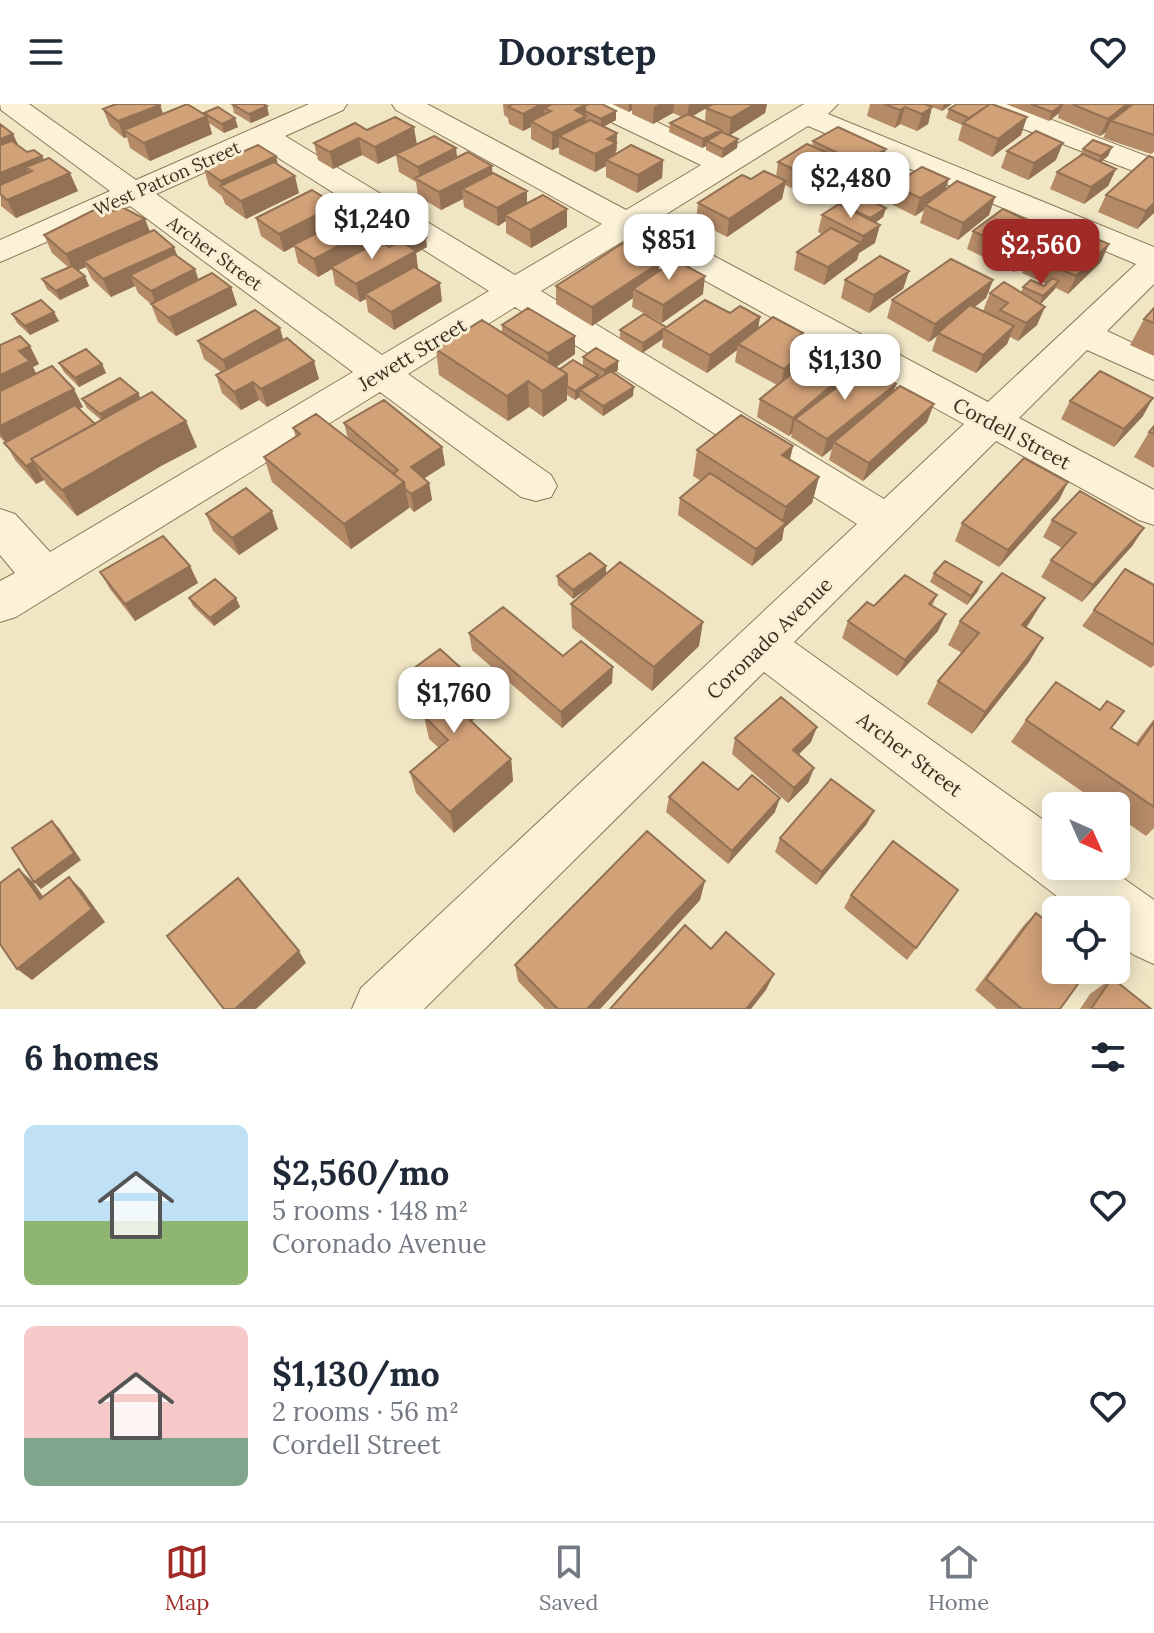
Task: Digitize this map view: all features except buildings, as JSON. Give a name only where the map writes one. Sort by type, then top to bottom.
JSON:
[{"type":"street","name":"Archer Street","points":[[11,104],[536,486]]},
{"type":"street","name":"West Patton Street","points":[[0,252],[333,104]]},
{"type":"street","name":"Cordell Street","points":[[406,104],[1154,509]]},
{"type":"street","points":[[596,104],[724,165]]},
{"type":"street","points":[[984,104],[1154,170]]},
{"type":"street","points":[[804,108],[1154,259]]},
{"type":"street","name":"Jewett Street","points":[[0,604],[724,165],[804,108]]},
{"type":"street","points":[[263,135],[886,521]]},
{"type":"street","name":"Coronado Avenue","points":[[406,1001],[886,521],[1154,265]]},
{"type":"street","points":[[1084,334],[1154,368]]},
{"type":"street","points":[[0,525],[45,577]]},
{"type":"street","name":"Archer Street","points":[[763,645],[1042,852]]},
{"type":"street","points":[[1080,880],[1154,935]]}]
